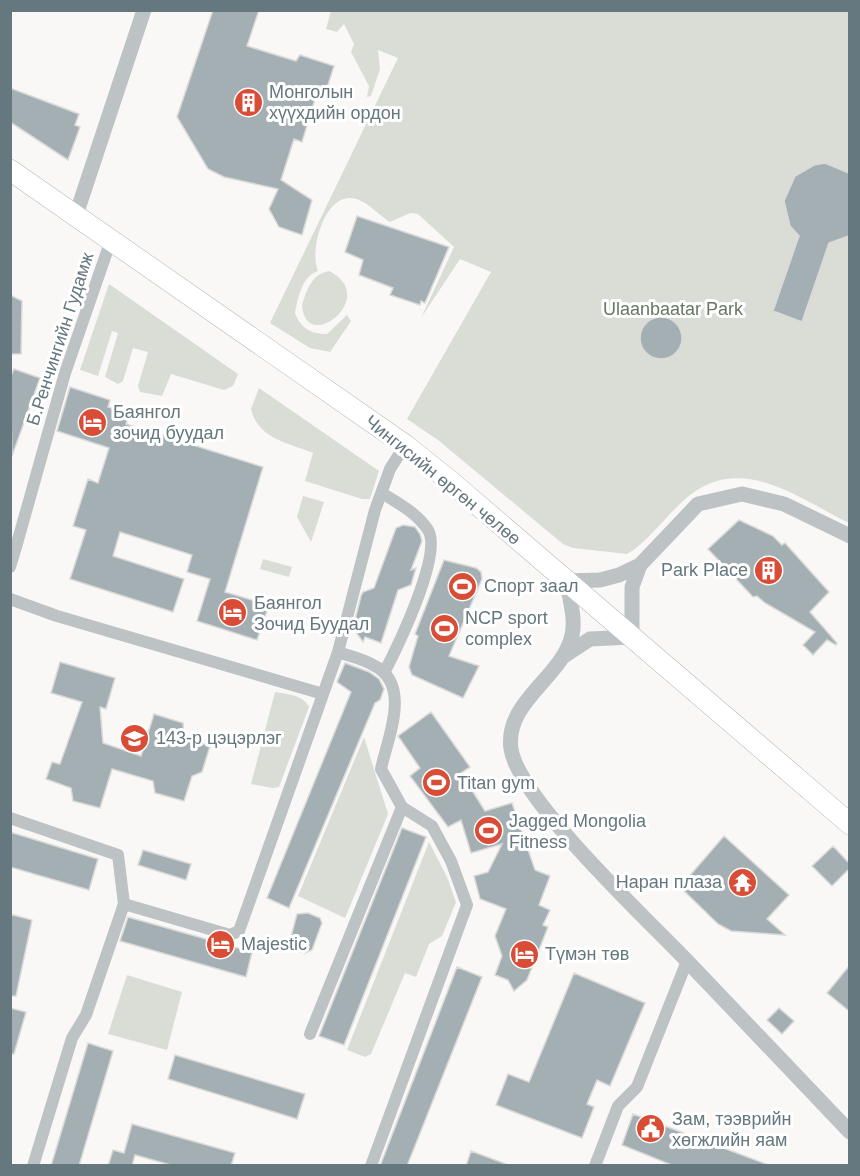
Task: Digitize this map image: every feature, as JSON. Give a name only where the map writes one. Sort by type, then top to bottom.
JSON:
[{"type":"highway","name":"Чингисийн өргөн чөлөө","points":[[10,170],[405,445],[849,824]]},
{"type":"street","points":[[76,215],[144,10]]},
{"type":"street","name":"Б.Ренчингийн Гудамж","points":[[10,567],[13,546],[65,373],[111,240]]},
{"type":"street","points":[[124,904],[230,935],[237,933],[338,652],[390,469],[405,445]]},
{"type":"street","points":[[382,493],[411,511],[429,531],[432,543],[431,558],[403,635],[384,673]]},
{"type":"street","points":[[849,537],[784,504],[742,494],[698,504],[640,565],[619,575],[600,580],[567,581],[573,620],[572,636],[560,660],[518,715],[514,725],[511,748],[521,776],[587,858],[849,1132]]},
{"type":"street","points":[[560,660],[590,639],[632,637],[632,587],[640,565]]},
{"type":"street","points":[[10,599],[57,616],[323,694]]},
{"type":"street","points":[[338,652],[375,665],[384,673],[392,689],[395,716],[381,769],[402,807],[432,825],[462,889],[467,911],[371,1166]]},
{"type":"street","points":[[310,1034],[402,807]]},
{"type":"street","points":[[10,818],[118,855],[124,904],[86,1015],[72,1038],[33,1166]]},
{"type":"street","points":[[595,1166],[618,1106],[637,1087],[687,961]]},
{"type":"green space","name":"Ulaanbaatar Park","points":[[331,11],[849,11],[849,523],[788,491],[767,483],[746,479],[725,479],[704,486],[683,501],[649,536],[627,554],[573,548],[563,544],[438,440],[407,419],[491,272],[460,259],[421,318],[454,247],[418,214],[410,213],[390,222],[366,203],[350,198],[341,200],[326,215],[317,239],[318,271],[304,283],[295,313],[300,323],[307,329],[327,334],[347,315],[351,321],[330,352],[310,348],[270,323],[398,58],[378,50],[380,69],[371,96],[367,97],[369,86],[351,52],[354,44],[344,24],[337,32],[326,29]]},
{"type":"green space","points":[[329,271],[343,282],[347,294],[344,307],[326,324],[315,325],[306,319],[302,305],[314,279]]},
{"type":"green space","points":[[109,284],[238,374],[233,386],[224,390],[171,374],[162,396],[140,392],[138,386],[148,352],[133,348],[123,381],[118,384],[105,377],[118,333],[112,331],[98,376],[80,370]]},
{"type":"green space","points":[[259,388],[379,471],[370,499],[362,499],[305,481],[313,453],[285,443],[260,427],[251,409]]},
{"type":"green space","points":[[303,496],[324,502],[311,542],[297,517]]},
{"type":"green space","points":[[263,559],[292,567],[289,577],[260,569]]},
{"type":"green space","points":[[275,692],[299,698],[309,707],[279,787],[272,788],[251,784]]},
{"type":"green space","points":[[364,737],[388,814],[345,918],[298,896]]},
{"type":"green space","points":[[429,842],[447,877],[456,902],[442,936],[429,944],[416,977],[405,973],[371,1054],[365,1057],[347,1050]]},
{"type":"green space","points":[[127,975],[182,992],[167,1050],[108,1034]]},
{"type":"building","name":"Монголын хүүхдийн ордон","points":[[213,10],[259,10],[247,46],[296,61],[300,55],[334,66],[327,88],[319,86],[302,142],[294,139],[281,180],[312,200],[302,235],[279,227],[269,209],[278,189],[224,177],[208,169],[177,117]]},
{"type":"building","points":[[10,88],[79,114],[75,125],[80,127],[68,160],[10,122]]},
{"type":"building","points":[[825,163],[849,173],[849,236],[829,243],[802,322],[773,311],[799,236],[790,226],[784,201],[795,176],[814,165]]},
{"type":"building","points":[[357,216],[449,247],[425,303],[421,301],[420,305],[390,295],[393,288],[359,275],[363,260],[345,252]]},
{"type":"building","points":[[10,295],[22,301],[21,354],[10,354]]},
{"type":"building","points":[[661,317],[669,318],[676,323],[681,330],[681,346],[676,353],[669,358],[661,359],[653,358],[646,353],[641,346],[640,338],[641,330],[646,323],[653,318]]},
{"type":"building","points":[[14,369],[40,378],[12,456],[10,378]]},
{"type":"building","points":[[70,387],[110,400],[108,407],[130,413],[126,424],[263,467],[225,592],[269,605],[257,640],[197,621],[210,579],[187,572],[192,555],[120,532],[113,556],[184,579],[173,612],[70,579],[86,530],[73,526],[88,479],[98,483],[109,448],[57,431]]},
{"type":"building","name":"Park Place","points":[[739,520],[773,536],[782,545],[785,543],[829,592],[810,612],[837,643],[836,645],[827,640],[813,655],[803,645],[815,632],[757,596],[753,597],[708,549]]},
{"type":"building","points":[[403,525],[415,527],[422,541],[411,570],[416,568],[411,585],[398,590],[381,643],[365,637],[363,642],[353,628],[361,596],[363,592],[374,588],[396,528]]},
{"type":"building","points":[[444,560],[476,568],[481,572],[482,579],[449,656],[479,666],[463,698],[412,675],[409,667],[418,636],[415,634]]},
{"type":"building","points":[[60,662],[115,678],[106,709],[100,707],[103,743],[141,756],[154,714],[183,723],[184,737],[210,746],[202,772],[192,776],[184,801],[155,793],[153,781],[112,769],[100,808],[73,801],[71,788],[46,779],[52,762],[60,764],[82,702],[51,693]]},
{"type":"building","points":[[345,663],[369,672],[379,679],[384,689],[380,700],[375,703],[289,908],[267,898],[351,692],[337,682]]},
{"type":"building","points":[[431,712],[470,767],[461,773],[485,811],[512,803],[535,870],[550,876],[539,905],[550,910],[543,925],[548,927],[527,980],[514,991],[508,980],[495,975],[502,956],[495,936],[506,909],[480,899],[474,876],[488,872],[502,844],[471,853],[461,820],[448,827],[410,776],[420,768],[398,736]]},
{"type":"building","points":[[402,828],[426,837],[344,1045],[319,1036]]},
{"type":"building","points":[[10,832],[98,859],[89,890],[10,867]]},
{"type":"building","name":"Наран плаза","points":[[724,836],[789,895],[767,919],[785,935],[731,931],[718,924],[680,887]]},
{"type":"building","points":[[833,846],[849,863],[849,869],[832,886],[812,866]]},
{"type":"building","points":[[143,850],[191,864],[186,880],[138,865]]},
{"type":"building","points":[[308,913],[320,918],[322,923],[312,950],[305,953],[293,950],[287,939],[291,937],[297,914]]},
{"type":"building","points":[[10,914],[32,920],[16,996],[10,996]]},
{"type":"building","points":[[128,917],[252,952],[246,977],[120,941]]},
{"type":"building","points":[[849,966],[849,1011],[827,993]]},
{"type":"building","points":[[457,967],[482,977],[407,1166],[380,1166]]},
{"type":"building","points":[[574,973],[645,1003],[610,1086],[597,1080],[587,1104],[594,1107],[582,1138],[496,1105],[508,1074],[529,1082]]},
{"type":"building","points":[[10,1008],[26,1012],[14,1054],[10,1054]]},
{"type":"building","points":[[779,1008],[794,1021],[782,1034],[767,1020]]},
{"type":"building","points":[[88,1043],[113,1051],[79,1166],[51,1166]]},
{"type":"building","points":[[175,1055],[305,1094],[297,1119],[168,1079]]},
{"type":"building","name":"Зам, тээврийн хөгжлийн яам","points":[[633,1114],[766,1164],[766,1166],[674,1166],[622,1145]]},
{"type":"building","points":[[132,1124],[235,1153],[231,1166],[174,1166],[135,1155],[132,1166],[108,1166],[113,1150],[124,1153]]},
{"type":"building","points":[[471,1151],[506,1164],[506,1166],[466,1166]]},
{"type":"place","name":"Монголын хүүхдийн ордон","points":[[248,102]]},
{"type":"place","name":"Баянгол зочид буудал","points":[[92,422]]},
{"type":"place","name":"Park Place","points":[[769,570]]},
{"type":"place","name":"Спорт заал","points":[[463,586]]},
{"type":"place","name":"Баянгол Зочид Буудал","points":[[233,613]]},
{"type":"place","name":"NCP sport complex","points":[[444,628]]},
{"type":"place","name":"143-р цэцэрлэг","points":[[135,738]]},
{"type":"place","name":"Titan gym","points":[[436,783]]},
{"type":"place","name":"Jagged Mongolia Fitness","points":[[488,831]]},
{"type":"place","name":"Наран плаза","points":[[743,882]]},
{"type":"place","name":"Majestic","points":[[220,944]]},
{"type":"place","name":"Түмэн төв","points":[[524,954]]},
{"type":"place","name":"Зам, тээврийн хөгжлийн яам","points":[[651,1129]]}]
